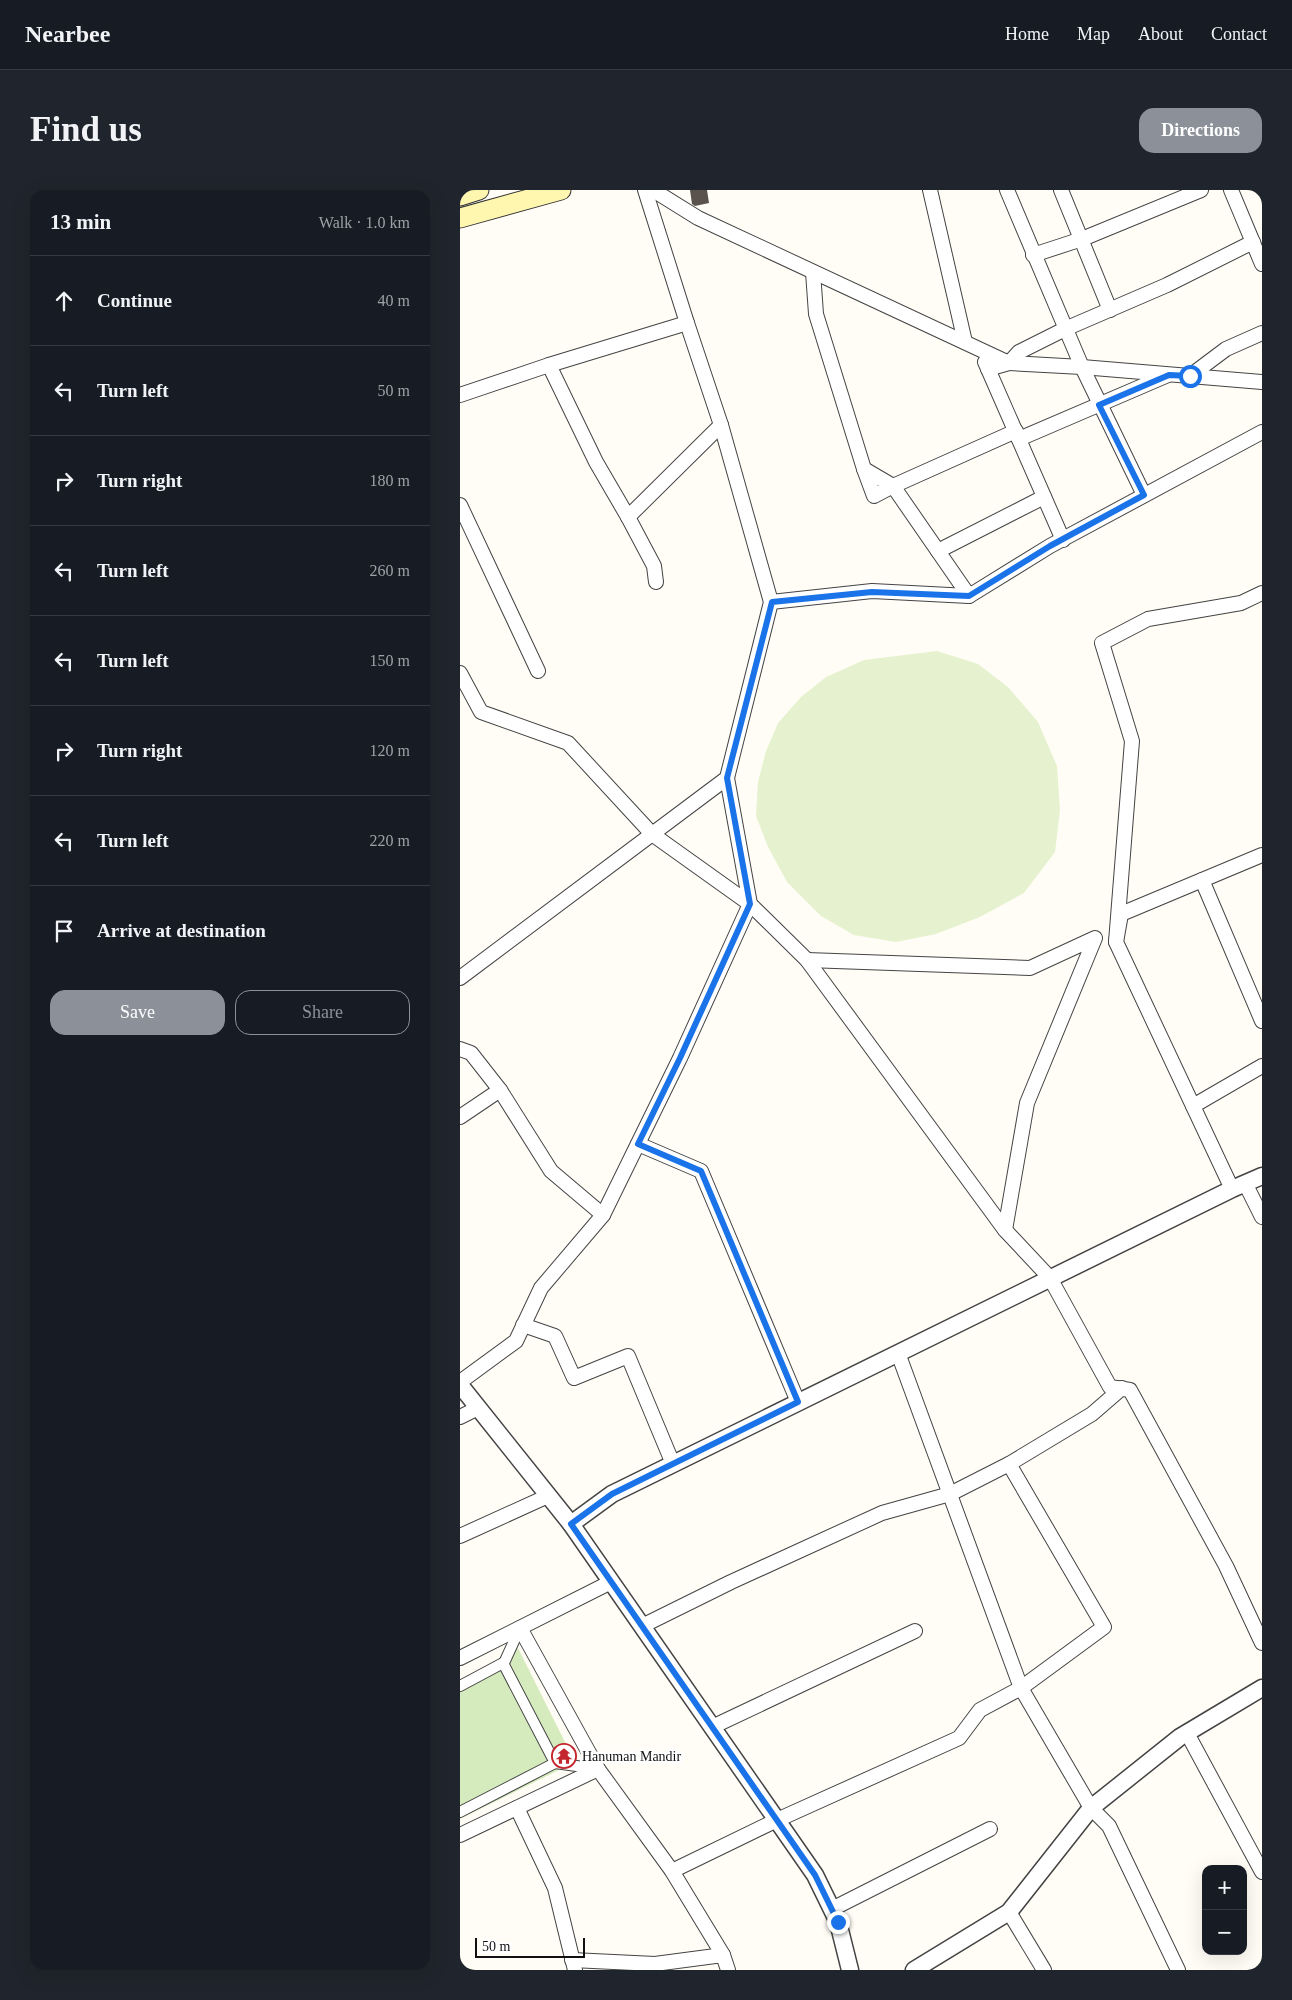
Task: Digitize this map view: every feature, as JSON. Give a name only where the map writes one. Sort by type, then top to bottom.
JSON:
[{"type":"main road","points":[[460,196],[479,190]]},
{"type":"main road","points":[[460,218],[561,190]]},
{"type":"street","points":[[645,190],[721,425],[772,602],[727,778],[750,904],[680,1058],[603,1215],[541,1288],[516,1341],[460,1384],[571,1524],[815,1875],[838,1922],[850,1970]]},
{"type":"street","points":[[653,190],[698,218],[1008,362],[1262,382]]},
{"type":"street","points":[[930,190],[965,342]]},
{"type":"street","points":[[1007,190],[1033,255],[1099,405],[1144,495]]},
{"type":"street","points":[[1061,190],[1110,310]]},
{"type":"street","points":[[1033,255],[1082,239],[1201,190]]},
{"type":"street","points":[[1231,190],[1262,264]]},
{"type":"street","points":[[988,369],[1008,362],[1019,352],[1065,329],[1167,285],[1253,242]]},
{"type":"street","points":[[813,272],[816,314],[874,496],[892,486],[1017,435],[1099,405],[1169,375]]},
{"type":"street","points":[[460,395],[549,365],[687,323]]},
{"type":"street","points":[[1190,376],[1226,349],[1262,333]]},
{"type":"street","points":[[980,349],[1062,540]]},
{"type":"street","points":[[549,365],[596,462],[654,566],[656,582]]},
{"type":"street","points":[[628,517],[721,425]]},
{"type":"street","points":[[772,602],[872,592],[969,596],[1062,540],[1262,432]]},
{"type":"street","points":[[892,486],[969,596]]},
{"type":"street","points":[[938,551],[1044,498]]},
{"type":"street","points":[[460,506],[538,671]]},
{"type":"street","points":[[1262,592],[1241,603],[1148,619],[1102,643],[1132,741],[1116,942],[1193,1106],[1238,1186],[1262,1217]]},
{"type":"street","points":[[460,673],[480,712],[568,743],[652,834],[750,904],[807,960],[1006,1230],[1050,1278],[1110,1387],[1130,1390],[1226,1566],[1262,1643]]},
{"type":"street","points":[[460,978],[727,778]]},
{"type":"street","points":[[1116,942],[1121,914],[1262,855]]},
{"type":"street","points":[[1202,880],[1262,1021]]},
{"type":"street","points":[[807,960],[1030,968],[1095,938],[1027,1103],[1006,1230]]},
{"type":"street","points":[[460,1049],[471,1054],[500,1090],[550,1171],[603,1215]]},
{"type":"street","points":[[1193,1106],[1262,1066]]},
{"type":"street","points":[[460,1117],[500,1090]]},
{"type":"street","points":[[638,1144],[701,1171],[798,1402]]},
{"type":"street","points":[[571,1524],[612,1494],[1238,1186],[1262,1176]]},
{"type":"street","points":[[523,1325],[555,1336],[574,1378],[628,1356],[673,1464]]},
{"type":"street","points":[[898,1353],[1021,1688],[1091,1808],[1110,1826],[1178,1970]]},
{"type":"street","points":[[642,1626],[731,1582],[882,1513],[950,1494],[1009,1464],[1092,1414],[1122,1388]]},
{"type":"street","points":[[460,1417],[478,1408]]},
{"type":"street","points":[[672,1870],[777,1820],[959,1738],[980,1710],[1021,1688],[1104,1627],[1009,1464]]},
{"type":"street","points":[[460,1536],[548,1496]]},
{"type":"street","points":[[460,1658],[611,1582]]},
{"type":"street","points":[[460,1686],[504,1663],[520,1628]]},
{"type":"street","points":[[520,1628],[598,1769],[672,1870],[723,1955],[728,1970]]},
{"type":"street","points":[[712,1727],[915,1631]]},
{"type":"street","points":[[504,1663],[555,1763]]},
{"type":"street","points":[[914,1970],[1009,1912],[1091,1808],[1187,1732],[1262,1688]]},
{"type":"street","points":[[1187,1732],[1262,1872]]},
{"type":"street","points":[[460,1812],[555,1763],[598,1769]]},
{"type":"street","points":[[460,1835],[598,1769]]},
{"type":"street","points":[[517,1808],[555,1888],[574,1965],[655,1964],[723,1955]]},
{"type":"street","points":[[832,1909],[990,1829]]},
{"type":"street","points":[[1009,1912],[1044,1970]]},
{"type":"green space","points":[[937,651],[978,664],[1008,687],[1038,722],[1057,766],[1060,810],[1055,852],[1024,893],[980,917],[936,934],[896,942],[854,935],[821,916],[787,882],[768,847],[756,816],[758,782],[766,751],[778,723],[801,697],[826,677],[864,660]]},
{"type":"green space","points":[[518,1648],[575,1762],[460,1819],[460,1680]]},
{"type":"building","points":[[690,190],[707,190],[709,203],[695,206],[692,204]]},
{"type":"place","name":"Hanuman Mandir","points":[[564,1756]]},
{"type":"route","points":[[838,1922],[815,1875],[571,1524],[612,1494],[798,1402],[701,1171],[638,1144],[680,1058],[750,904],[727,778],[772,602],[872,592],[969,596],[1050,546],[1144,495],[1099,405],[1169,375],[1190,376]]}]
